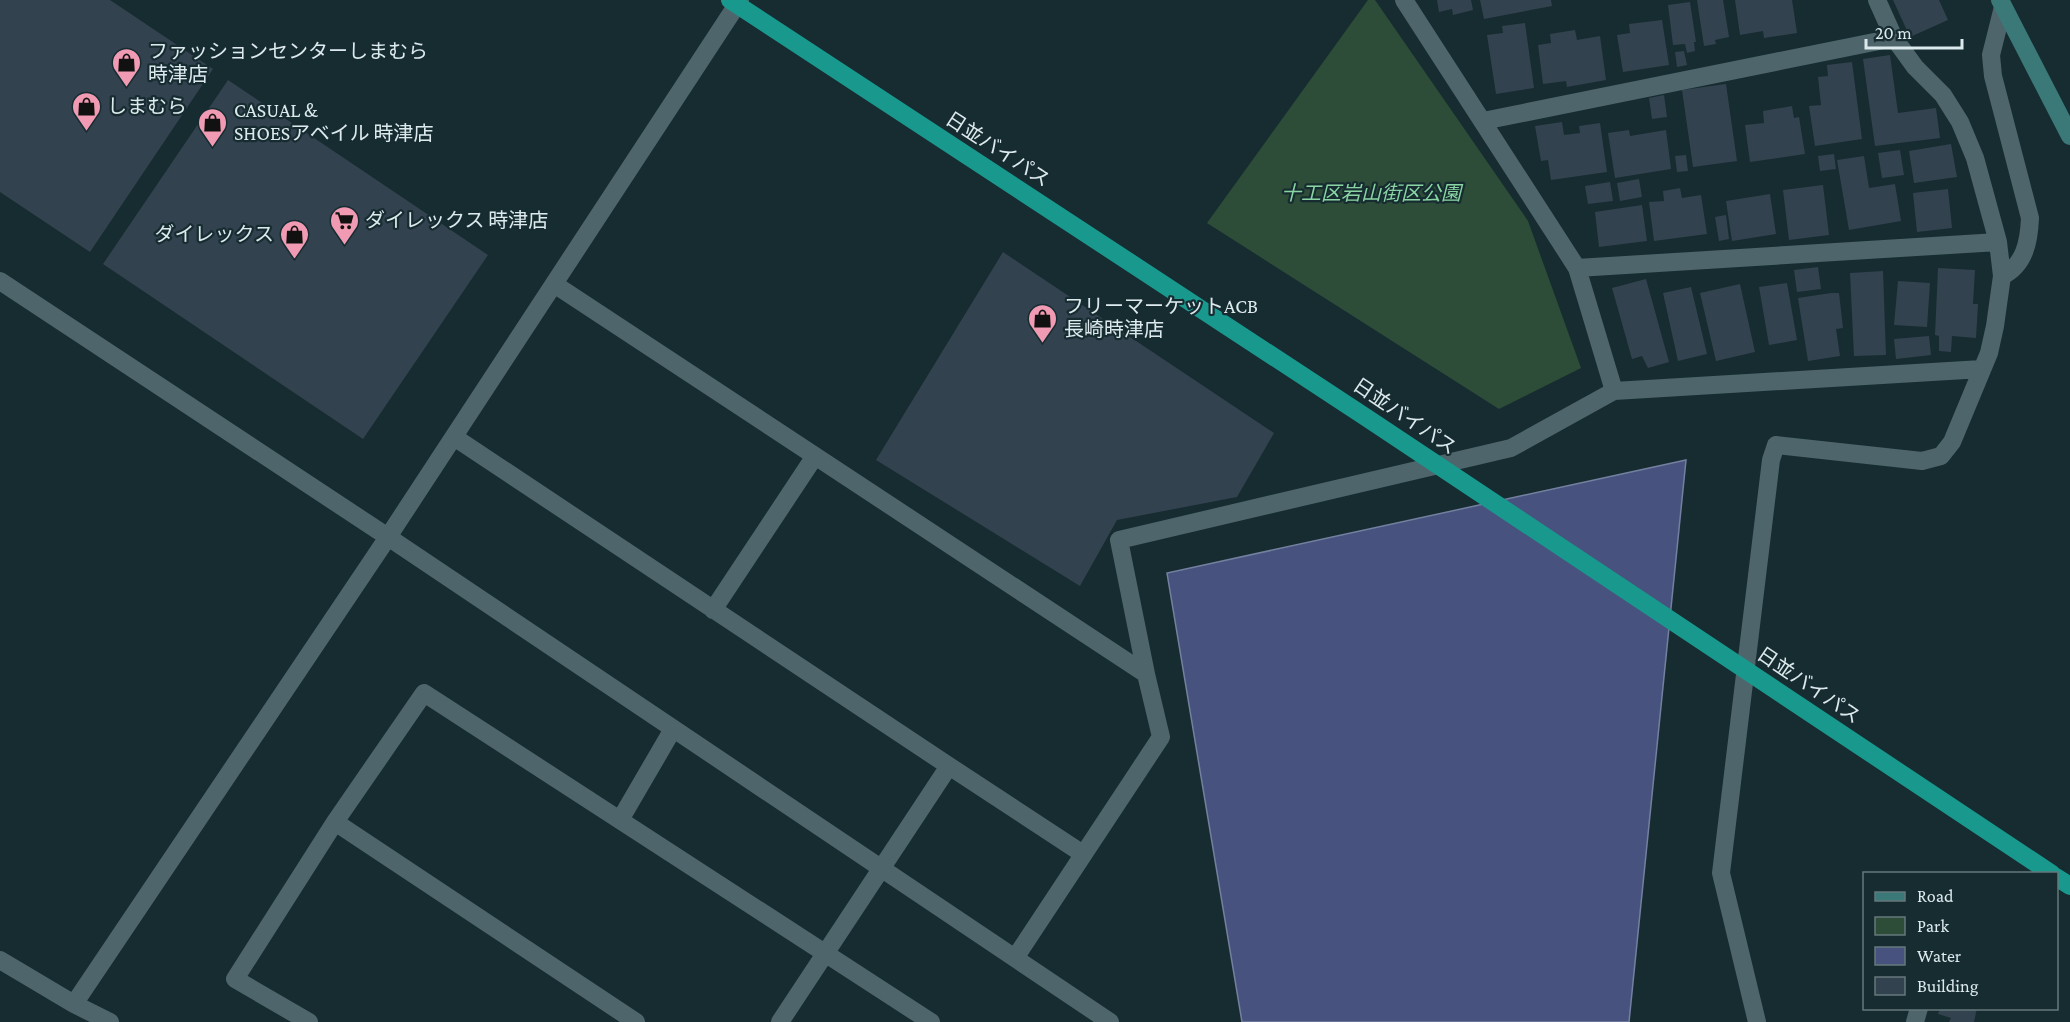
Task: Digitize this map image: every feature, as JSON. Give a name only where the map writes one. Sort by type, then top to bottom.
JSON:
[{"type":"highway","name":"日並バイパス","points":[[735,2],[2050,872]]},
{"type":"main road","points":[[2002,3],[2070,136]]},
{"type":"street","points":[[1404,0],[1576,268],[1614,391]]},
{"type":"street","points":[[1757,1022],[1721,873],[1771,460],[1776,445],[1922,461],[1941,456],[1952,442],[1982,369],[1995,326],[2002,276],[1998,242],[1975,158],[1960,122],[1943,95],[1915,67],[1894,38],[1877,0]]},
{"type":"street","points":[[74,1004],[454,437],[735,2]]},
{"type":"street","points":[[2002,3],[1991,55],[1993,76],[2030,218],[2030,233],[2020,263],[2013,271],[2002,276]]},
{"type":"street","points":[[1483,121],[1894,38]]},
{"type":"street","points":[[1576,268],[1998,242]]},
{"type":"street","points":[[0,281],[388,537],[1110,1022]]},
{"type":"street","points":[[554,284],[1146,674]]},
{"type":"street","points":[[1015,958],[1161,737],[1119,540],[1511,448],[1614,391],[1982,369]]},
{"type":"street","points":[[454,437],[1083,854]]},
{"type":"street","points":[[713,610],[815,456]]},
{"type":"street","points":[[309,1022],[235,979],[335,822],[424,693],[931,1022]]},
{"type":"street","points":[[620,820],[673,729]]},
{"type":"street","points":[[780,1022],[949,766]]},
{"type":"street","points":[[335,822],[636,1022]]},
{"type":"street","points":[[0,960],[74,1004],[110,1022]]},
{"type":"green space","name":"十工区岩山街区公園","points":[[1368,0],[1375,0],[1528,221],[1581,368],[1499,409],[1207,223]]},
{"type":"water","points":[[1686,460],[1629,1022],[1242,1022],[1167,573]]},
{"type":"building","name":"しまむら","points":[[0,0],[110,0],[213,69],[90,252],[0,192]]},
{"type":"building","points":[[1437,0],[1471,0],[1473,10],[1453,15],[1452,9],[1439,12]]},
{"type":"building","points":[[1480,0],[1551,0],[1552,6],[1484,19]]},
{"type":"building","points":[[1697,0],[1723,0],[1729,37],[1715,40],[1716,44],[1704,46]]},
{"type":"building","points":[[1735,0],[1792,0],[1797,33],[1764,38],[1763,31],[1740,35]]},
{"type":"building","points":[[1893,0],[1939,0],[1948,20],[1910,37]]},
{"type":"building","points":[[1690,2],[1696,42],[1694,42],[1695,51],[1687,53],[1685,44],[1673,45],[1668,5]]},
{"type":"building","points":[[1662,20],[1669,65],[1623,72],[1617,35],[1630,33],[1629,24]]},
{"type":"building","points":[[1525,23],[1534,88],[1496,94],[1487,35],[1503,33],[1502,26]]},
{"type":"building","points":[[1575,30],[1577,40],[1600,36],[1606,80],[1567,87],[1566,81],[1543,84],[1538,45],[1551,43],[1550,34]]},
{"type":"building","points":[[1684,51],[1687,65],[1677,67],[1675,52]]},
{"type":"building","points":[[1890,55],[1898,113],[1936,108],[1940,138],[1875,146],[1863,59]]},
{"type":"building","points":[[1852,62],[1862,139],[1815,146],[1809,106],[1821,105],[1818,77],[1828,76],[1827,65]]},
{"type":"building","name":"ダイレックス","points":[[228,80],[488,255],[363,439],[103,264]]},
{"type":"building","points":[[1726,84],[1737,161],[1693,167],[1682,90]]},
{"type":"building","points":[[1664,95],[1667,117],[1652,119],[1649,98]]},
{"type":"building","points":[[1792,106],[1794,118],[1799,117],[1805,154],[1750,162],[1745,125],[1764,123],[1763,111]]},
{"type":"building","points":[[1562,122],[1564,135],[1580,133],[1579,126],[1600,123],[1607,172],[1551,180],[1548,160],[1541,161],[1535,126]]},
{"type":"building","points":[[1629,130],[1630,136],[1666,130],[1671,169],[1615,178],[1608,133]]},
{"type":"building","points":[[1951,144],[1957,177],[1914,183],[1909,151]]},
{"type":"building","points":[[1900,150],[1904,175],[1882,178],[1878,153]]},
{"type":"building","points":[[1834,154],[1836,169],[1820,171],[1818,156]]},
{"type":"building","points":[[1686,155],[1688,171],[1677,172],[1675,156]]},
{"type":"building","points":[[1864,156],[1869,188],[1895,184],[1901,221],[1849,230],[1837,160]]},
{"type":"building","points":[[1639,179],[1642,197],[1620,201],[1617,183]]},
{"type":"building","points":[[1610,182],[1613,201],[1588,204],[1585,186]]},
{"type":"building","points":[[1823,185],[1829,235],[1789,240],[1783,190]]},
{"type":"building","points":[[1680,188],[1682,198],[1701,195],[1707,234],[1654,241],[1649,202],[1664,201],[1663,191]]},
{"type":"building","points":[[1948,189],[1952,228],[1917,232],[1913,193]]},
{"type":"building","points":[[1770,194],[1776,234],[1732,241],[1726,201]]},
{"type":"building","points":[[1642,205],[1647,241],[1599,247],[1595,212]]},
{"type":"building","points":[[1726,215],[1729,239],[1719,241],[1715,217]]},
{"type":"building","name":"フリーマーケットACB 長崎時津店","points":[[1003,252],[1274,433],[1237,497],[1117,520],[1080,586],[876,460]]},
{"type":"building","points":[[1818,267],[1821,289],[1797,292],[1794,270]]},
{"type":"building","points":[[1938,268],[1975,270],[1973,304],[1978,304],[1976,338],[1952,336],[1951,352],[1939,351],[1939,336],[1935,335]]},
{"type":"building","points":[[1883,271],[1886,355],[1854,356],[1850,273]]},
{"type":"building","points":[[1646,279],[1669,362],[1648,368],[1642,356],[1632,359],[1612,288]]},
{"type":"building","points":[[1898,281],[1930,283],[1927,327],[1894,325]]},
{"type":"building","points":[[1787,283],[1797,340],[1769,345],[1759,287]]},
{"type":"building","points":[[1740,284],[1755,352],[1716,361],[1700,293]]},
{"type":"building","points":[[1691,287],[1707,354],[1678,361],[1663,293]]},
{"type":"building","points":[[1839,293],[1843,328],[1836,329],[1840,356],[1808,361],[1798,298]]},
{"type":"building","points":[[1929,336],[1931,355],[1896,359],[1894,339]]},
{"type":"building","points":[[1939,1010],[1977,1010],[1974,1022],[1949,1022],[1951,1018],[1938,1014]]},
{"type":"place","name":"ファッションセンターしまむら 時津店","points":[[127,88]]},
{"type":"place","name":"しまむら","points":[[86,132]]},
{"type":"place","name":"CASUAL & SHOESアベイル 時津店","points":[[213,148]]},
{"type":"place","name":"ダイレックス 時津店","points":[[344,246]]},
{"type":"place","name":"ダイレックス","points":[[295,260]]},
{"type":"place","name":"フリーマーケットACB 長崎時津店","points":[[1043,344]]}]
